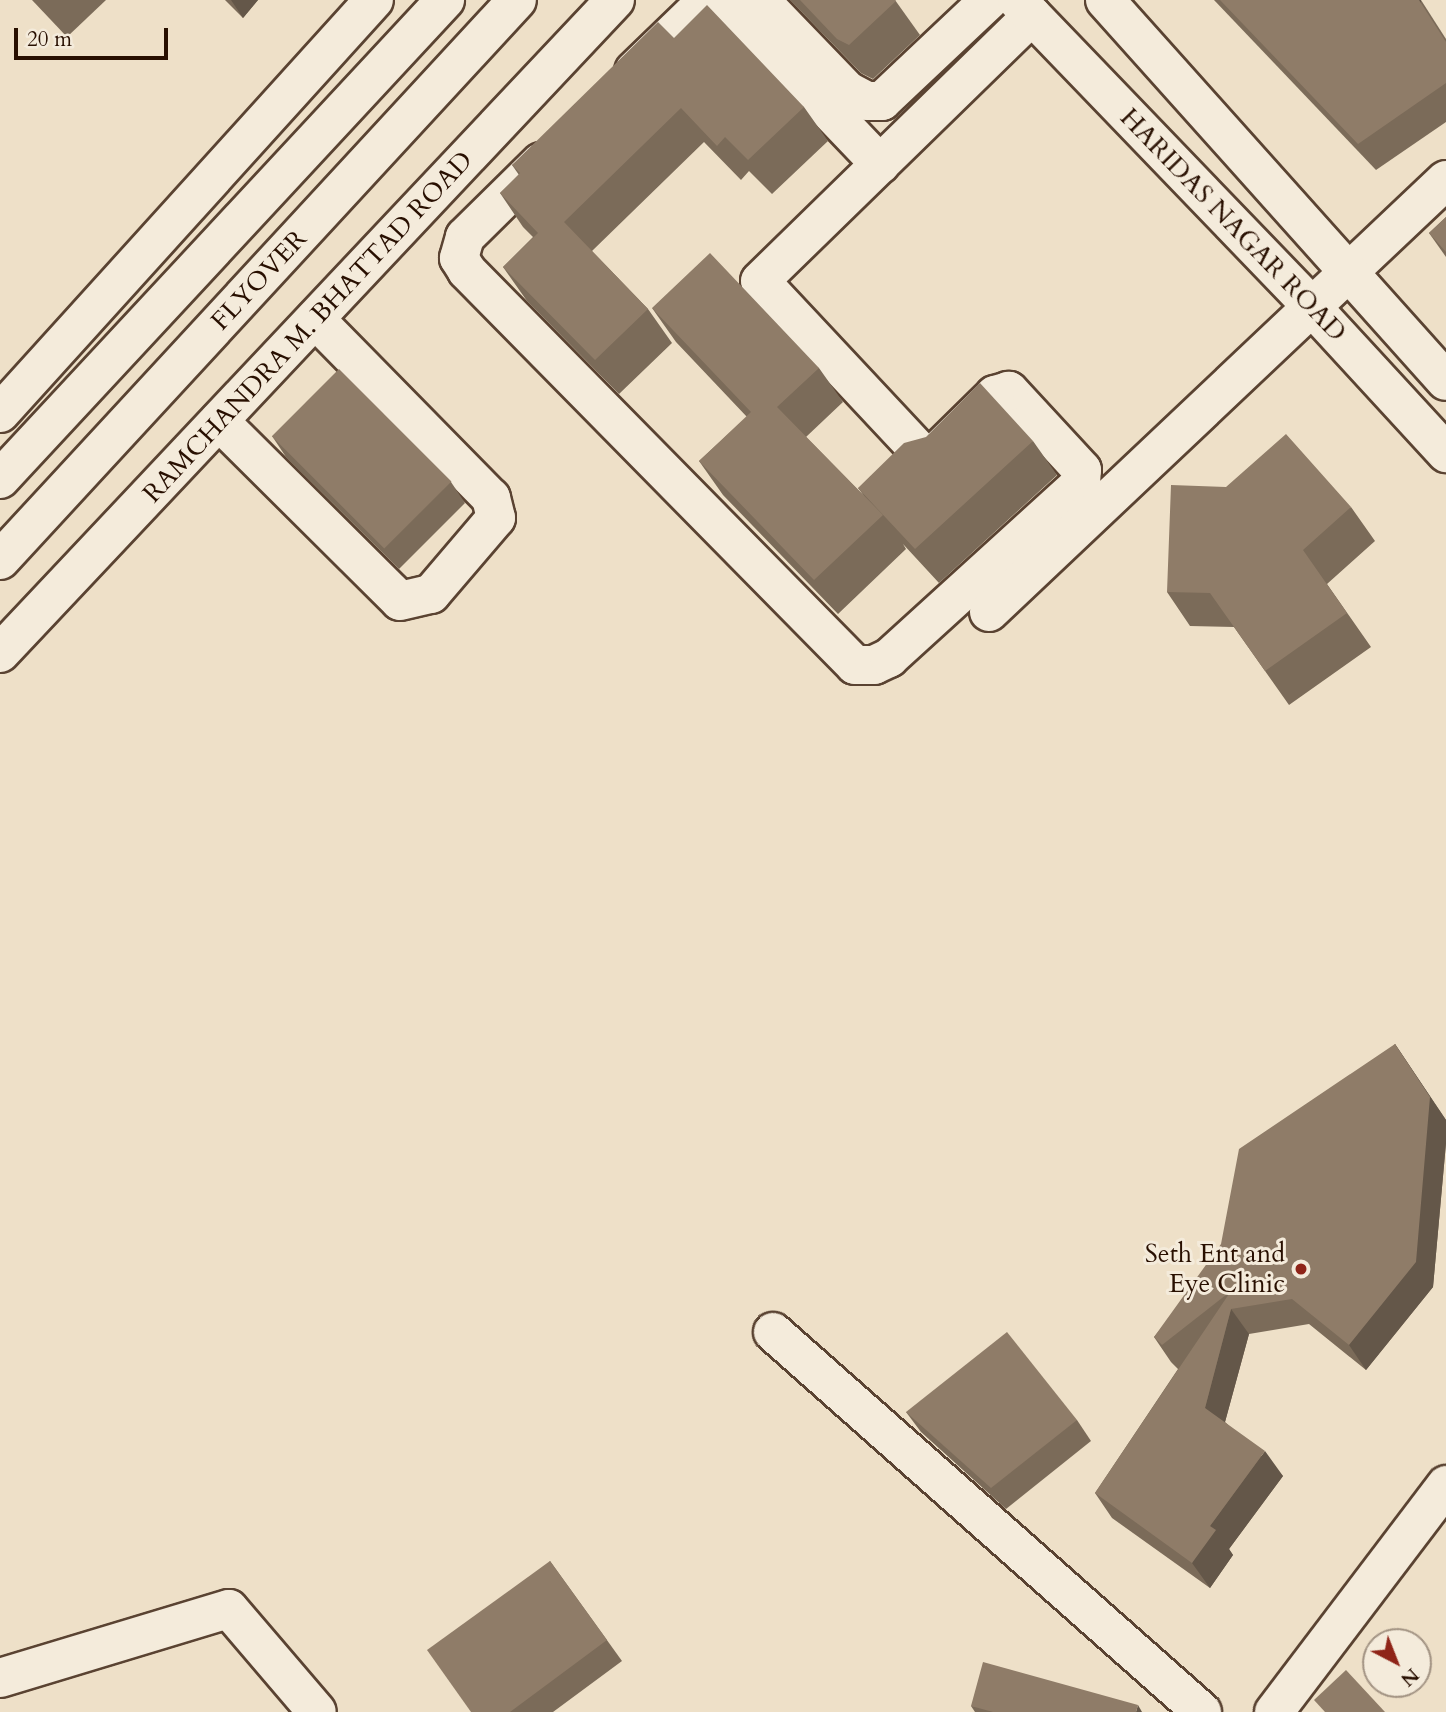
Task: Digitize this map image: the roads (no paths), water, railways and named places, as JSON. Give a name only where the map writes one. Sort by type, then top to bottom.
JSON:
[{"type":"street","points":[[0,413],[374,0]]},
{"type":"street","name":"FLYOVER","points":[[0,479],[445,0]]},
{"type":"street","name":"FLYOVER","points":[[0,560],[517,0]]},
{"type":"street","name":"RAMCHANDRA M. BHATTAD ROAD","points":[[0,653],[615,0]]},
{"type":"street","points":[[760,0],[848,91],[867,101],[882,101],[989,0]]},
{"type":"street","name":"HARIDAS NAGAR ROAD","points":[[1105,0],[1446,381]]},
{"type":"street","points":[[611,94],[698,9],[713,2],[729,6],[880,164]]},
{"type":"street","points":[[562,142],[465,237],[459,257],[477,281],[855,664],[874,665],[889,658],[1081,483],[1083,470],[1009,391],[995,395],[934,456],[923,455],[760,281],[880,164],[1025,8]]},
{"type":"street","name":"HARIDAS NAGAR ROAD","points":[[1025,8],[1311,306],[1446,453]]},
{"type":"street","points":[[989,612],[1446,180]]},
{"type":"street","points":[[219,421],[400,601],[431,594],[496,518],[491,498],[315,319]]},
{"type":"street","points":[[773,1332],[1202,1712]]},
{"type":"street","points":[[1274,1712],[1446,1485]]},
{"type":"street","points":[[0,1678],[229,1609],[317,1712]]},
{"type":"place","name":"Seth Ent and Eye Clinic","points":[[1301,1269]]}]
